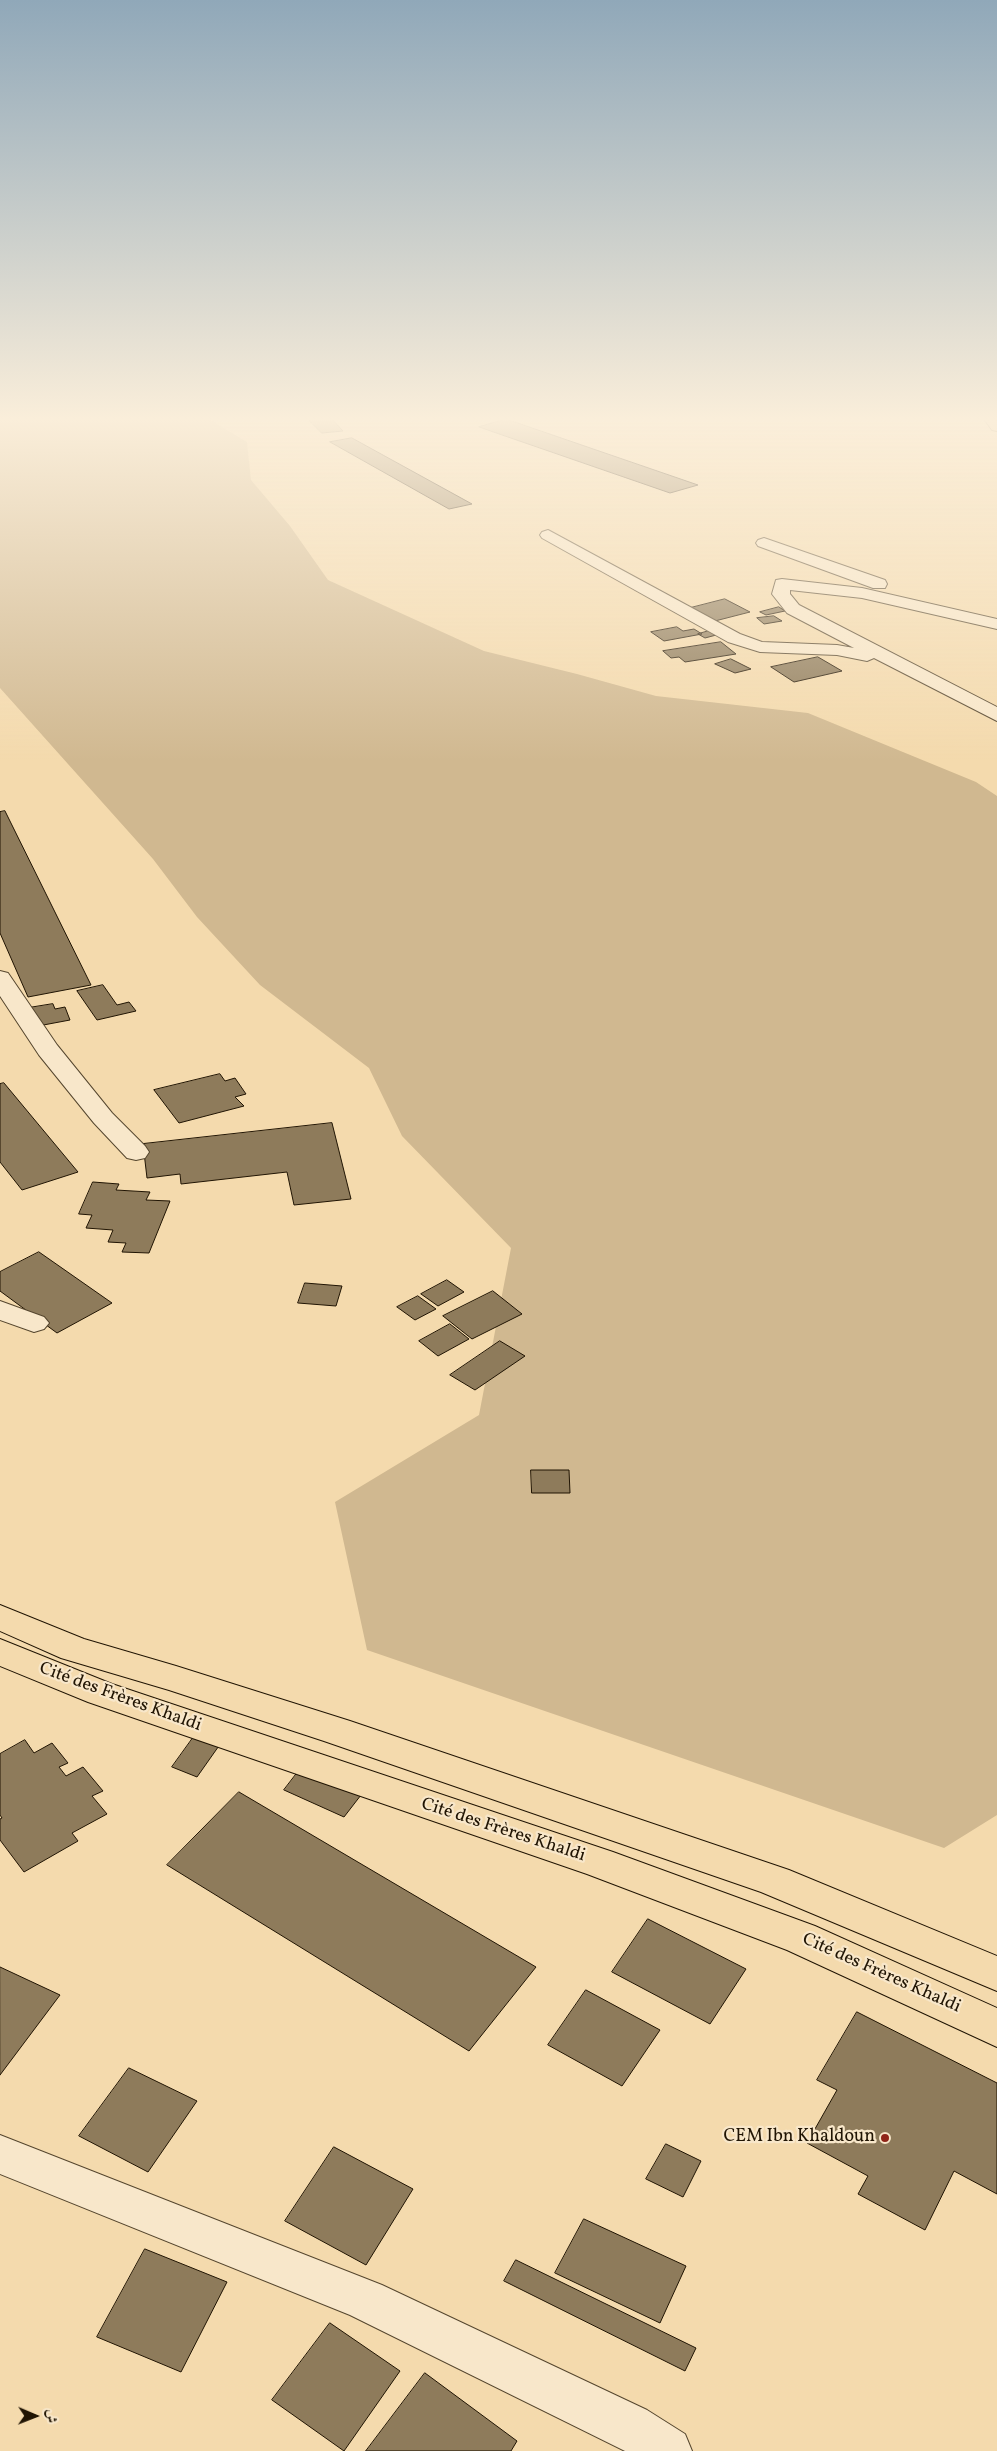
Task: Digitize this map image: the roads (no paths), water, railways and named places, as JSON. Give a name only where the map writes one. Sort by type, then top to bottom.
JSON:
[{"type":"main road","name":"Cité des Frères Khaldi","points":[[0,1617],[72,1649],[176,1679],[337,1731],[775,1881],[997,1974]]},
{"type":"main road","name":"Cité des Frères Khaldi","points":[[0,1652],[100,1693],[600,1863],[792,1935],[978,2017],[997,2029]]},
{"type":"street","points":[[548,534],[734,638],[760,647],[837,650],[893,661]]},
{"type":"street","points":[[764,543],[894,589],[947,613]]},
{"type":"street","points":[[997,624],[853,592],[798,584],[782,584],[781,594],[793,609],[997,715]]},
{"type":"street","points":[[0,978],[48,1050],[103,1118],[136,1152]]},
{"type":"street","points":[[0,1310],[34,1323]]},
{"type":"street","points":[[0,2154],[366,2300],[630,2427],[668,2451]]},
{"type":"place","name":"CEM Ibn Khaldoun","points":[[885,2138]]}]
